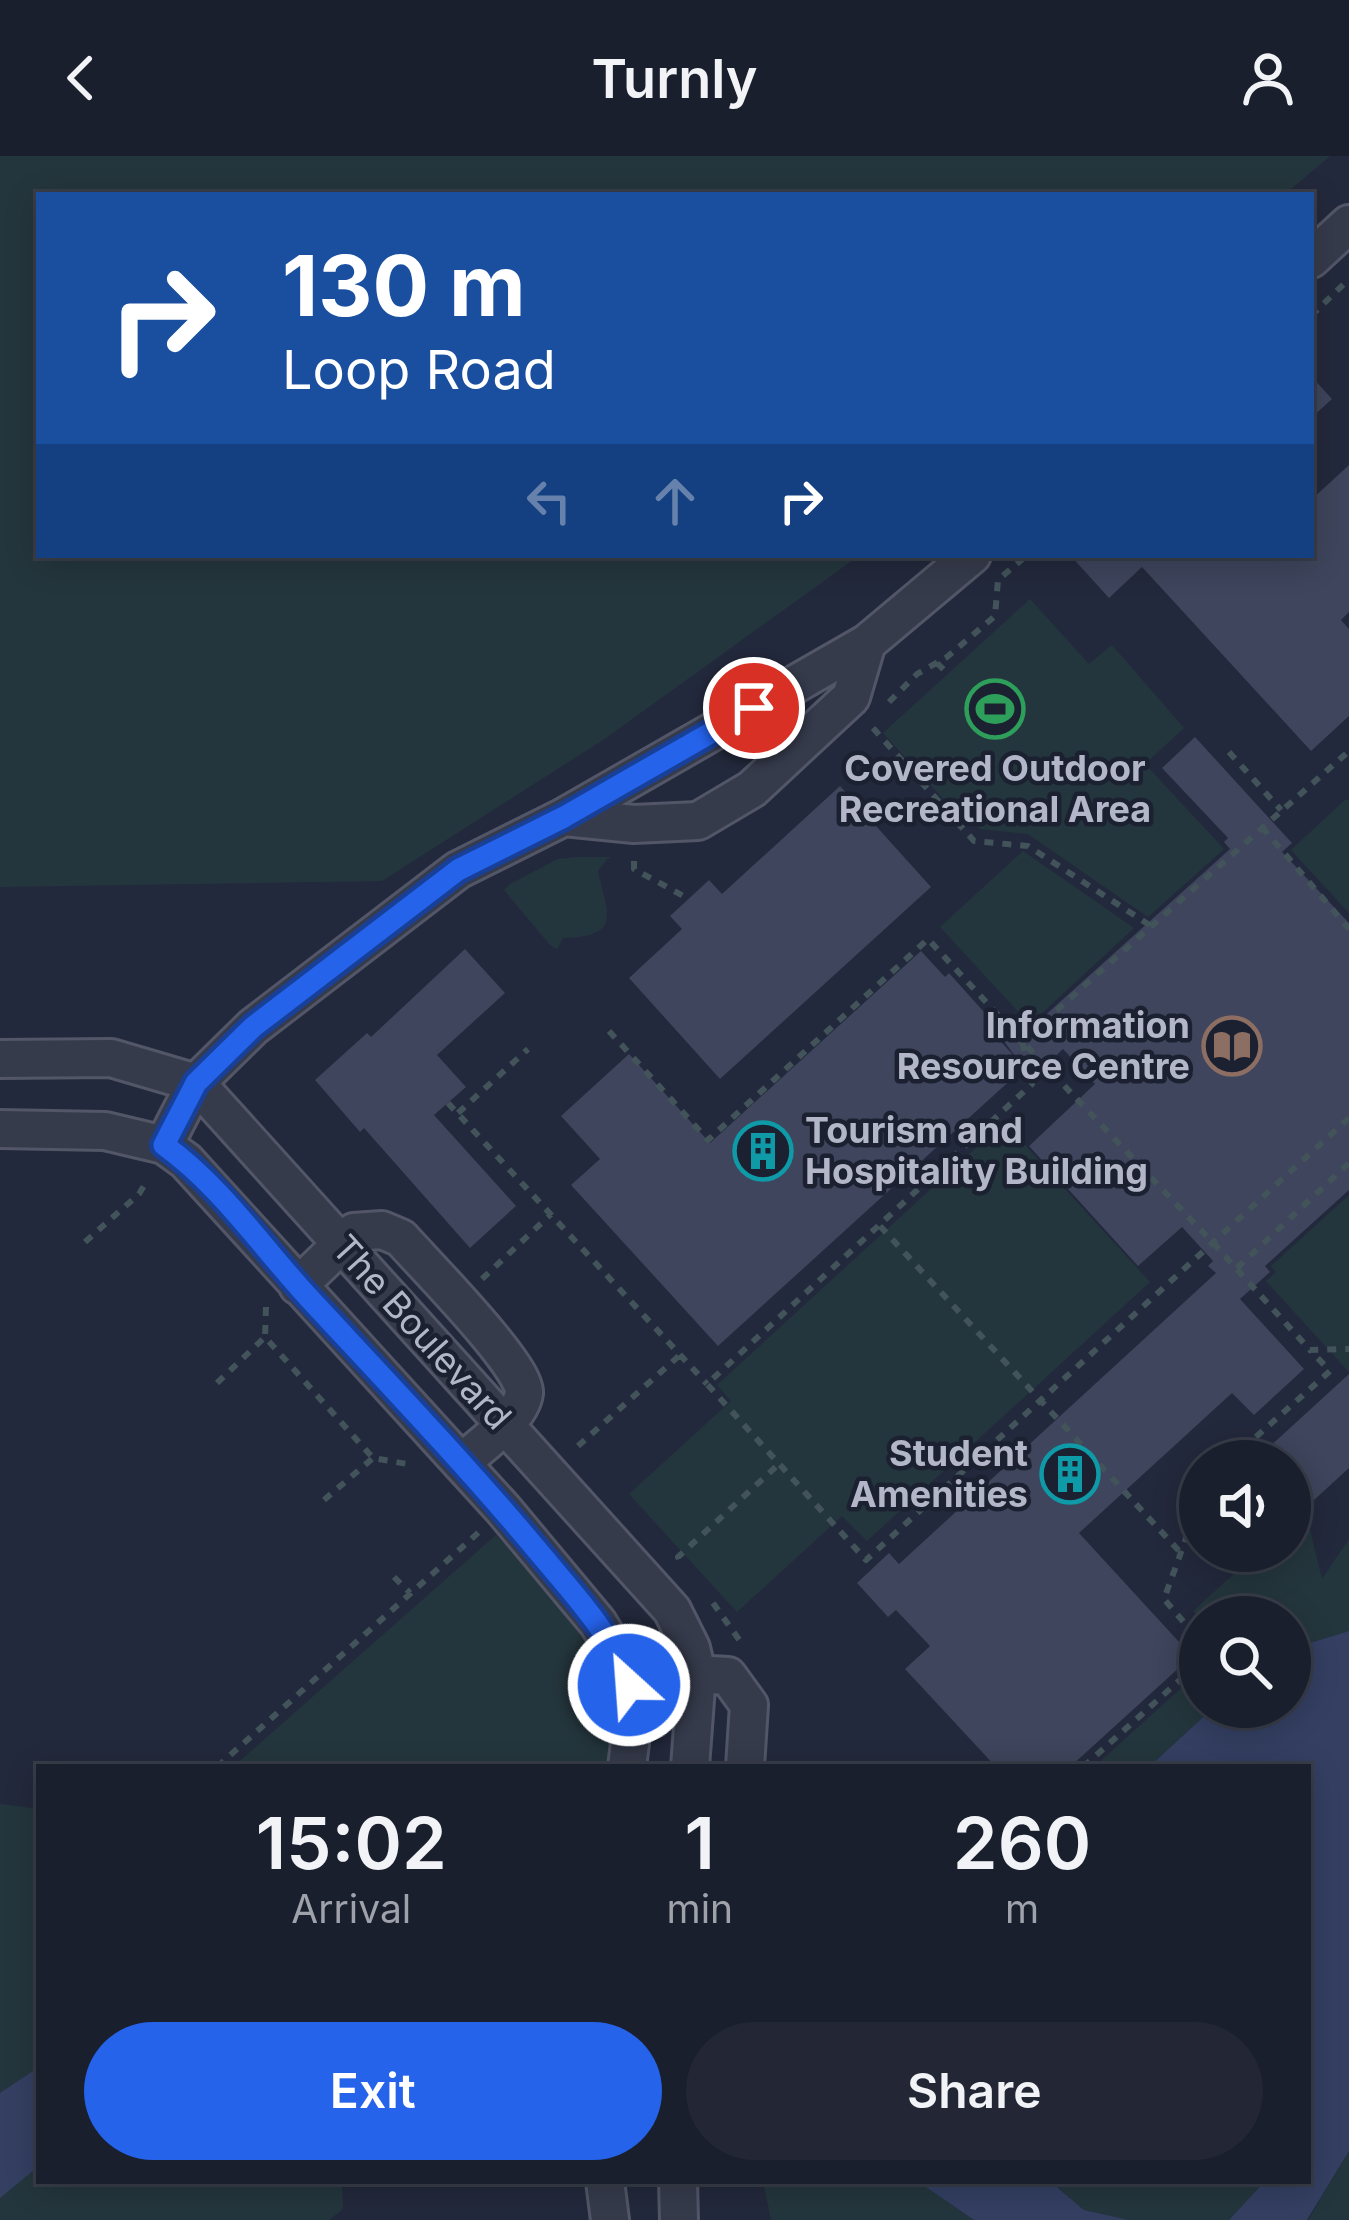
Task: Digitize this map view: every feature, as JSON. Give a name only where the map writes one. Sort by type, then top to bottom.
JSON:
[{"type":"street","points":[[1314,257],[1349,224]]},
{"type":"street","points":[[164,1145],[196,1083],[253,1027],[458,870],[564,817],[867,643],[968,558]]},
{"type":"street","points":[[564,817],[634,824],[698,821],[752,789],[851,698],[867,643]]},
{"type":"street","points":[[0,1059],[111,1058],[196,1083]]},
{"type":"street","name":"The Boulevard","points":[[196,1083],[672,1610],[691,1648],[697,1673],[690,1764]]},
{"type":"street","name":"The Boulevard","points":[[0,1129],[105,1131],[164,1145],[186,1161],[212,1188],[282,1295],[461,1463],[598,1623],[629,1685],[628,1764]]},
{"type":"street","points":[[282,1295],[342,1243]]},
{"type":"street","points":[[461,1463],[505,1424]]},
{"type":"street","points":[[624,1670],[728,1676],[749,1705],[745,1764]]},
{"type":"street","points":[[604,2184],[610,2220]]},
{"type":"street","points":[[678,2184],[679,2220]]},
{"type":"path","points":[[1314,313],[1349,279]]},
{"type":"path","points":[[886,704],[917,674],[938,663],[995,616],[998,580],[1024,558]]},
{"type":"path","points":[[938,663],[948,674]]},
{"type":"path","points":[[867,721],[974,841],[1028,846],[1151,926]]},
{"type":"path","points":[[1229,752],[1281,810]]},
{"type":"path","points":[[1022,1041],[1348,753]]},
{"type":"path","points":[[1262,827],[1349,929]]},
{"type":"path","points":[[634,851],[634,869],[689,899]]},
{"type":"path","points":[[609,1031],[708,1141],[928,939],[1330,1371],[1253,1440]]},
{"type":"path","points":[[707,1384],[1032,1084],[1022,1041]]},
{"type":"path","points":[[458,1113],[528,1049]]},
{"type":"path","points":[[448,1103],[866,1560],[1349,1118]]},
{"type":"path","points":[[1237,1268],[1349,1163]]},
{"type":"path","points":[[85,1242],[139,1194],[149,1176],[161,1187]]},
{"type":"path","points":[[487,1291],[479,1282],[551,1214]]},
{"type":"path","points":[[880,1226],[1179,1552]]},
{"type":"path","points":[[217,1383],[265,1337],[282,1295]]},
{"type":"path","points":[[265,1337],[374,1458],[415,1466]]},
{"type":"path","points":[[1310,1350],[1349,1349]]},
{"type":"path","points":[[568,1435],[578,1446],[680,1355]]},
{"type":"path","points":[[324,1500],[374,1458]]},
{"type":"path","points":[[690,1572],[678,1558],[779,1464]]},
{"type":"path","points":[[220,1764],[478,1532],[492,1546]]},
{"type":"path","points":[[1179,1556],[1164,1600],[1179,1617]]},
{"type":"path","points":[[394,1577],[410,1593]]},
{"type":"path","points":[[713,1603],[747,1652]]},
{"type":"path","points":[[1086,1764],[1179,1681]]},
{"type":"shaded area","points":[[0,156],[1330,156],[1288,192],[36,192],[36,558],[856,558],[603,740],[382,881],[0,887]]},
{"type":"shaded area","points":[[1030,599],[1089,664],[1112,645],[1184,728],[1145,764],[1224,849],[1148,917],[1028,834],[980,829],[967,813],[961,818],[883,733]]},
{"type":"shaded area","points":[[1349,801],[1349,913],[1291,850]]},
{"type":"shaded area","points":[[1023,851],[1134,928],[1040,1015],[1034,1010],[1024,1018],[940,927]]},
{"type":"shaded area","points":[[612,857],[598,871],[606,920],[595,933],[563,938],[557,949],[504,890],[558,859]]},
{"type":"shaded area","points":[[1004,1122],[1150,1282],[867,1541],[842,1516],[737,1612],[629,1494],[731,1401],[717,1385]]},
{"type":"shaded area","points":[[1349,1195],[1349,1372],[1266,1281],[1276,1272],[1271,1266]]},
{"type":"shaded area","points":[[1311,1534],[1322,1579],[1349,1539],[1349,1631],[1311,1643],[1311,1596],[1210,1596],[1236,1572],[1311,1572]]},
{"type":"shaded area","points":[[496,1535],[535,1576],[600,1660],[614,1718],[610,1764],[236,1764]]},
{"type":"shaded area","points":[[1179,1690],[1179,1728],[1191,1728],[1152,1764],[1097,1764]]},
{"type":"shaded area","points":[[0,1804],[36,1809],[36,2184],[342,2184],[343,2209],[329,2220],[0,2220]]},
{"type":"shaded area","points":[[1349,2151],[1349,2220],[1308,2220]]},
{"type":"shaded area","points":[[764,2184],[921,2184],[974,2220],[771,2220]]},
{"type":"shaded area","points":[[1054,2184],[1262,2184],[1229,2220],[1129,2220],[1084,2210]]},
{"type":"water","points":[[1349,1631],[1349,2151],[1307,2220],[1229,2220],[1262,2184],[1311,2184],[1311,1764],[1152,1764],[1191,1728],[1311,1728],[1311,1643]]},
{"type":"water","points":[[36,2069],[36,2168],[0,2198],[0,2093]]},
{"type":"water","points":[[921,2184],[1054,2184],[1084,2210],[1129,2220],[974,2220]]},
{"type":"building","points":[[1314,379],[1332,399],[1314,415]]},
{"type":"building","points":[[1349,465],[1349,612],[1341,620],[1349,629],[1349,716],[1311,751],[1142,567],[1109,598],[1073,558],[1314,558],[1314,497]]},
{"type":"building","points":[[1195,737],[1292,843],[1282,852],[1349,923],[1349,1190],[1265,1266],[1270,1272],[1240,1299],[1304,1369],[1254,1415],[1232,1393],[1079,1533],[1179,1642],[1179,1668],[1073,1764],[993,1764],[905,1669],[930,1646],[896,1610],[888,1617],[857,1583],[889,1553],[899,1564],[1216,1273],[1208,1266],[1213,1261],[1182,1227],[1138,1266],[1029,1146],[1095,1084],[1063,1049],[1033,1077],[1025,1067],[718,1346],[571,1185],[600,1159],[561,1116],[629,1054],[710,1143],[921,951],[945,977],[949,973],[993,1022],[987,1027],[1018,1060],[1003,1040],[1035,1012],[1041,1019],[1230,849],[1224,842],[1228,838],[1162,768]]},
{"type":"building","points":[[840,786],[931,887],[720,1079],[629,978],[682,929],[670,916],[709,880],[722,894]]},
{"type":"building","points":[[465,949],[505,993],[437,1055],[466,1087],[434,1115],[516,1206],[470,1248],[315,1080],[367,1033],[371,1037]]},
{"type":"building","points":[[1349,1374],[1349,1468],[1311,1503],[1311,1440],[1277,1440]]},
{"type":"place","name":"Covered Outdoor Recreational Area","points":[[995,709]]},
{"type":"place","name":"Information Resource Centre","points":[[1232,1046]]},
{"type":"place","name":"Tourism and Hospitality Building","points":[[763,1151]]},
{"type":"place","name":"Student Amenities","points":[[1070,1474]]},
{"type":"route","points":[[629,1685],[598,1623],[503,1509],[212,1188],[164,1145],[196,1083],[253,1027],[458,870],[564,817],[754,708]]}]
